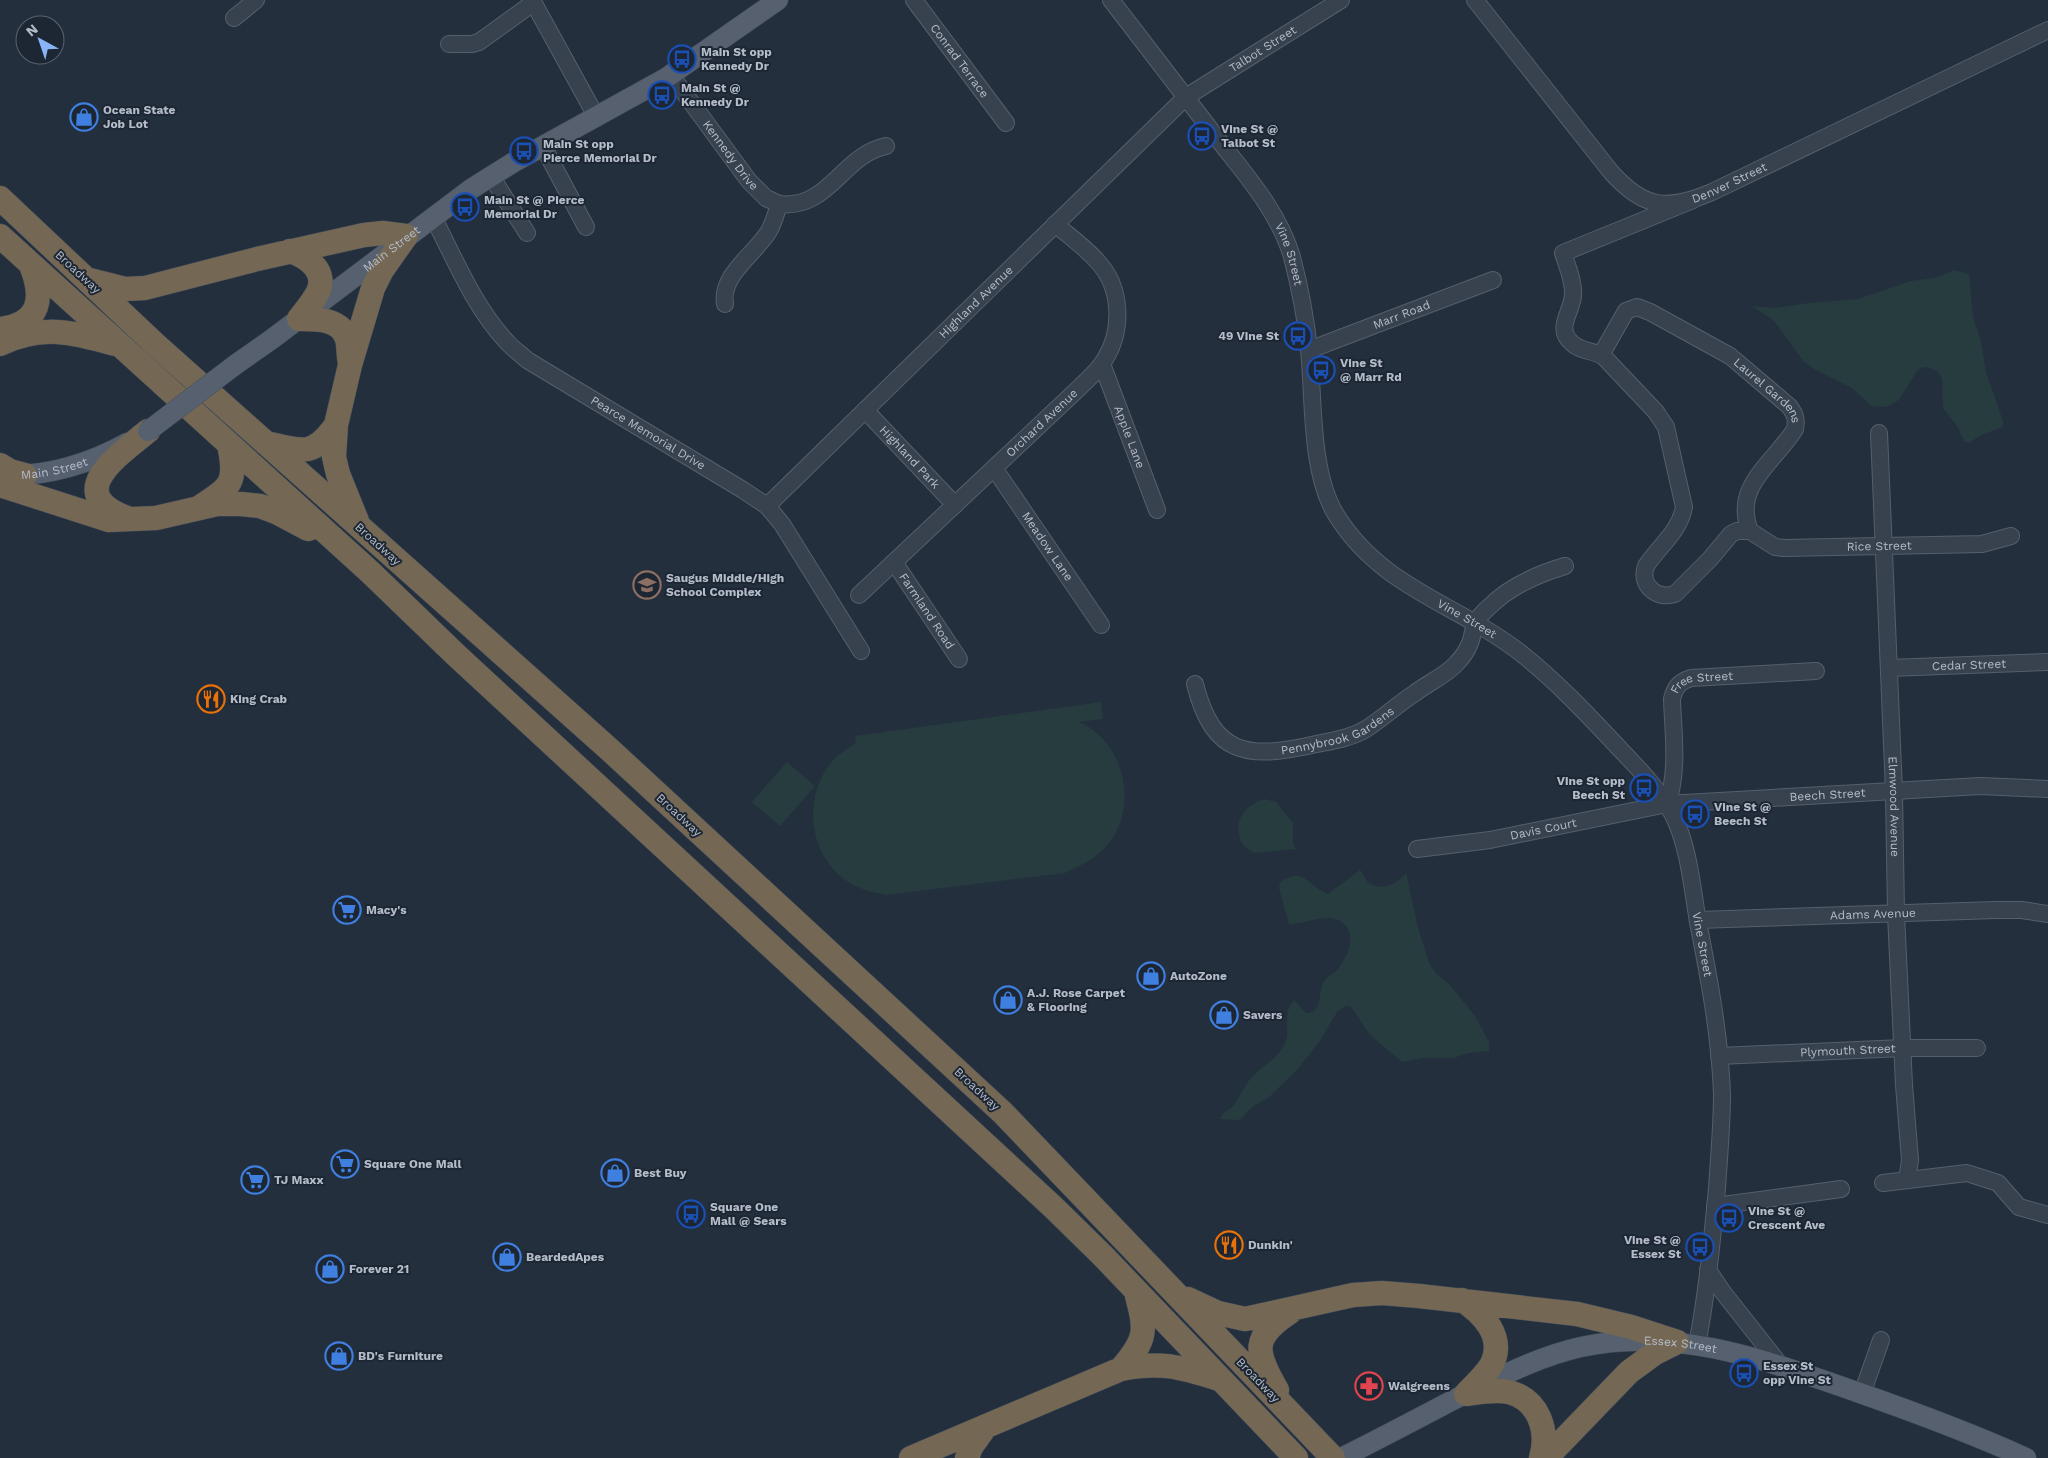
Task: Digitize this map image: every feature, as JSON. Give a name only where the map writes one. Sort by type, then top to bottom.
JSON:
[{"type":"highway","name":"Broadway","points":[[0,198],[142,332],[361,530],[610,750],[1003,1113],[1333,1458]]},
{"type":"highway","points":[[87,279],[125,289],[145,288],[290,251],[364,235],[383,232],[406,236],[382,270],[373,288],[350,365],[336,425],[334,457],[338,474],[343,491],[361,530]]},
{"type":"highway","name":"Broadway","points":[[0,236],[351,555],[470,668],[1053,1207],[1296,1458]]},
{"type":"highway","points":[[290,251],[311,261],[320,279],[318,293],[298,319]]},
{"type":"highway","points":[[0,329],[18,325],[26,320],[34,311],[39,293],[38,283],[31,264]]},
{"type":"highway","points":[[142,332],[142,303],[148,296],[166,284]]},
{"type":"highway","points":[[298,319],[328,321],[339,327],[346,337],[350,365]]},
{"type":"highway","points":[[0,344],[25,335],[72,332],[120,345]]},
{"type":"highway","points":[[264,442],[307,450],[325,440],[336,425]]},
{"type":"highway","points":[[131,519],[114,513],[105,506],[98,494],[98,482],[106,466],[148,431]]},
{"type":"highway","points":[[199,507],[222,492],[231,480],[234,470],[229,444]]},
{"type":"highway","points":[[0,466],[25,475]]},
{"type":"highway","points":[[0,485],[103,519],[116,521],[156,518],[199,507],[232,504],[266,508],[284,515],[351,555]]},
{"type":"highway","points":[[1171,1289],[1209,1309],[1240,1318],[1257,1317],[1338,1298],[1374,1293],[1462,1300],[1577,1314],[1687,1343]]},
{"type":"highway","points":[[1121,1369],[1138,1348],[1144,1333],[1142,1316],[1135,1290]]},
{"type":"highway","points":[[1462,1300],[1488,1323],[1493,1333],[1494,1343],[1494,1359],[1491,1365],[1466,1394]]},
{"type":"highway","points":[[1291,1415],[1262,1359],[1261,1346],[1263,1337],[1270,1327],[1297,1308]]},
{"type":"highway","points":[[1546,1458],[1629,1372],[1655,1353],[1687,1343]]},
{"type":"highway","points":[[911,1458],[1121,1369],[1148,1365],[1175,1366],[1222,1380]]},
{"type":"highway","points":[[1466,1394],[1505,1391],[1518,1396],[1530,1404],[1539,1417],[1544,1430],[1544,1446],[1540,1458]]},
{"type":"highway","points":[[968,1458],[971,1447],[986,1426]]},
{"type":"main road","name":"Main Street","points":[[0,475],[25,475],[47,472],[92,459],[118,448],[148,431],[406,236],[491,176],[597,118],[670,75],[772,2]]},
{"type":"main road","name":"Essex Street","points":[[1341,1458],[1529,1364],[1581,1347],[1628,1340],[1687,1343],[1724,1350],[1781,1366],[1862,1394],[2000,1453],[2026,1458]]},
{"type":"street","points":[[234,18],[256,0]]},
{"type":"street","name":"Conrad Terrace","points":[[914,0],[1006,123]]},
{"type":"street","name":"Vine Street","points":[[1111,0],[1257,190],[1284,237],[1300,287],[1309,350],[1318,460],[1325,490],[1337,516],[1367,554],[1390,574],[1520,653],[1571,698],[1646,777],[1667,804],[1680,833],[1688,862],[1715,1023],[1721,1111],[1715,1206],[1708,1270],[1687,1343]]},
{"type":"street","name":"Talbot Street","points":[[1186,97],[1341,0]]},
{"type":"street","name":"Denver Street","points":[[1475,0],[1597,156],[1627,188],[1641,197],[1659,204],[1672,204],[1693,200],[2048,30]]},
{"type":"street","points":[[449,44],[472,44],[479,42],[532,1],[597,118]]},
{"type":"street","name":"Kennedy Drive","points":[[670,75],[750,181],[766,198],[779,204]]},
{"type":"street","name":"Highland Avenue","points":[[767,506],[1186,97]]},
{"type":"street","points":[[543,146],[586,227]]},
{"type":"street","points":[[725,304],[724,298],[729,283],[735,272],[768,232],[774,222],[779,204],[793,205],[813,198],[832,185],[849,166],[865,153],[886,146]]},
{"type":"street","points":[[491,176],[527,233]]},
{"type":"street","points":[[1693,200],[1563,253],[1573,294],[1563,328],[1565,335],[1576,347],[1596,351],[1601,355],[1662,419],[1670,437],[1684,507],[1677,527],[1646,566],[1643,574],[1645,582],[1660,596],[1668,597],[1676,594],[1731,534],[1742,530],[1750,531]]},
{"type":"street","name":"Pearce Memorial Drive","points":[[433,217],[478,302],[508,343],[527,360],[724,478],[767,506],[782,524],[861,651]]},
{"type":"street","name":"Orchard Avenue","points":[[859,595],[1102,364],[1110,349],[1118,319],[1113,289],[1099,262],[1055,224]]},
{"type":"street","name":"Marr Road","points":[[1309,350],[1493,280]]},
{"type":"street","name":"Laurel Gardens","points":[[1601,355],[1626,311],[1637,307],[1730,356],[1795,413],[1796,429],[1752,484],[1744,514],[1750,531]]},
{"type":"street","name":"Apple Lane","points":[[1102,364],[1157,510]]},
{"type":"street","name":"Highland Park","points":[[865,410],[955,505]]},
{"type":"street","name":"Elmwood Avenue","points":[[1879,433],[1894,792],[1896,914],[1910,1160],[1907,1180]]},
{"type":"street","name":"Meadow Lane","points":[[994,468],[1101,625]]},
{"type":"street","name":"Rice Street","points":[[1750,531],[1775,547],[1784,548],[1982,544],[2011,536]]},
{"type":"street","name":"Farmland Road","points":[[894,562],[959,659]]},
{"type":"street","points":[[1475,624],[1489,607],[1510,592],[1540,573],[1565,566]]},
{"type":"street","name":"Pennybrook Gardens","points":[[1195,684],[1203,711],[1212,726],[1224,740],[1235,747],[1248,751],[1267,752],[1343,739],[1365,729],[1448,672],[1471,643],[1475,624]]},
{"type":"street","name":"Cedar Street","points":[[1889,668],[2048,662]]},
{"type":"street","name":"Free Street","points":[[1667,804],[1672,790],[1674,759],[1672,699],[1675,689],[1681,682],[1691,678],[1816,671]]},
{"type":"street","name":"Beech Street","points":[[1667,804],[1980,786],[2048,789]]},
{"type":"street","name":"Davis Court","points":[[1417,849],[1490,840],[1667,804]]},
{"type":"street","name":"Adams Avenue","points":[[1698,920],[2010,910],[2048,914]]},
{"type":"street","name":"Plymouth Street","points":[[1718,1056],[1903,1048],[1977,1048]]},
{"type":"street","points":[[1882,1184],[1967,1173],[1998,1183],[2019,1206],[2048,1215]]},
{"type":"street","points":[[1715,1206],[1841,1189]]},
{"type":"street","points":[[1708,1270],[1722,1291],[1781,1366]]},
{"type":"street","points":[[1862,1394],[1881,1340]]},
{"type":"green space","points":[[1954,270],[1969,274],[1973,317],[1981,341],[1986,372],[2003,421],[2003,427],[1981,435],[1969,443],[1964,441],[1957,426],[1943,408],[1942,379],[1938,372],[1923,367],[1917,371],[1899,400],[1886,407],[1872,406],[1852,388],[1804,362],[1774,321],[1752,306],[1776,308],[1858,299],[1911,281],[1935,278]]},
{"type":"green space","points":[[1101,702],[1103,719],[1079,722],[1094,731],[1107,744],[1116,759],[1122,775],[1125,793],[1123,811],[1118,828],[1109,843],[1083,864],[1065,873],[886,895],[863,889],[844,879],[831,867],[822,852],[816,836],[813,819],[814,801],[819,784],[827,768],[833,760],[856,743],[855,736]]},
{"type":"green space","points":[[787,762],[815,786],[780,826],[752,802]]},
{"type":"green space","points":[[1264,799],[1276,802],[1293,823],[1293,844],[1296,849],[1254,853],[1246,848],[1240,840],[1238,826],[1246,809]]},
{"type":"green space","points":[[1360,870],[1372,885],[1383,887],[1399,880],[1406,872],[1418,928],[1430,965],[1451,986],[1475,1016],[1489,1042],[1489,1051],[1468,1053],[1454,1058],[1422,1058],[1402,1062],[1371,1036],[1351,1007],[1346,1006],[1337,1012],[1320,1041],[1296,1071],[1268,1098],[1252,1107],[1240,1120],[1220,1119],[1233,1106],[1252,1077],[1277,1055],[1283,1047],[1287,1036],[1288,1012],[1294,1000],[1306,1013],[1315,1010],[1318,1007],[1324,981],[1341,965],[1349,947],[1350,935],[1348,929],[1338,920],[1325,918],[1289,924],[1279,888],[1280,882],[1295,876],[1301,877],[1328,894]]},
{"type":"place","name":"Main St opp Kennedy Dr","points":[[682,59]]},
{"type":"place","name":"Main St @ Kennedy Dr","points":[[662,95]]},
{"type":"place","name":"Ocean State Job Lot","points":[[84,117]]},
{"type":"place","name":"Vine St @ Talbot St","points":[[1202,136]]},
{"type":"place","name":"Main St opp Pierce Memorial Dr","points":[[524,151]]},
{"type":"place","name":"Main St @ Pierce Memorial Dr","points":[[465,207]]},
{"type":"place","name":"49 Vine St","points":[[1298,336]]},
{"type":"place","name":"Vine St @ Marr Rd","points":[[1321,370]]},
{"type":"place","name":"Saugus Middle/High School Complex","points":[[647,585]]},
{"type":"place","name":"King Crab","points":[[211,699]]},
{"type":"place","name":"Vine St opp Beech St","points":[[1644,788]]},
{"type":"place","name":"Vine St @ Beech St","points":[[1695,814]]},
{"type":"place","name":"Macy's","points":[[347,910]]},
{"type":"place","name":"AutoZone","points":[[1151,976]]},
{"type":"place","name":"A.J. Rose Carpet & Flooring","points":[[1008,1000]]},
{"type":"place","name":"Savers","points":[[1224,1015]]},
{"type":"place","name":"Square One Mall","points":[[345,1164]]},
{"type":"place","name":"Best Buy","points":[[615,1173]]},
{"type":"place","name":"TJ Maxx","points":[[255,1180]]},
{"type":"place","name":"Square One Mall @ Sears","points":[[691,1214]]},
{"type":"place","name":"Vine St @ Crescent Ave","points":[[1729,1218]]},
{"type":"place","name":"Dunkin'","points":[[1229,1245]]},
{"type":"place","name":"Vine St @ Essex St","points":[[1700,1247]]},
{"type":"place","name":"BeardedApes","points":[[507,1257]]},
{"type":"place","name":"Forever 21","points":[[330,1269]]},
{"type":"place","name":"BD's Furniture","points":[[339,1356]]},
{"type":"place","name":"Essex St opp Vine St","points":[[1744,1373]]},
{"type":"place","name":"Walgreens","points":[[1369,1386]]}]
